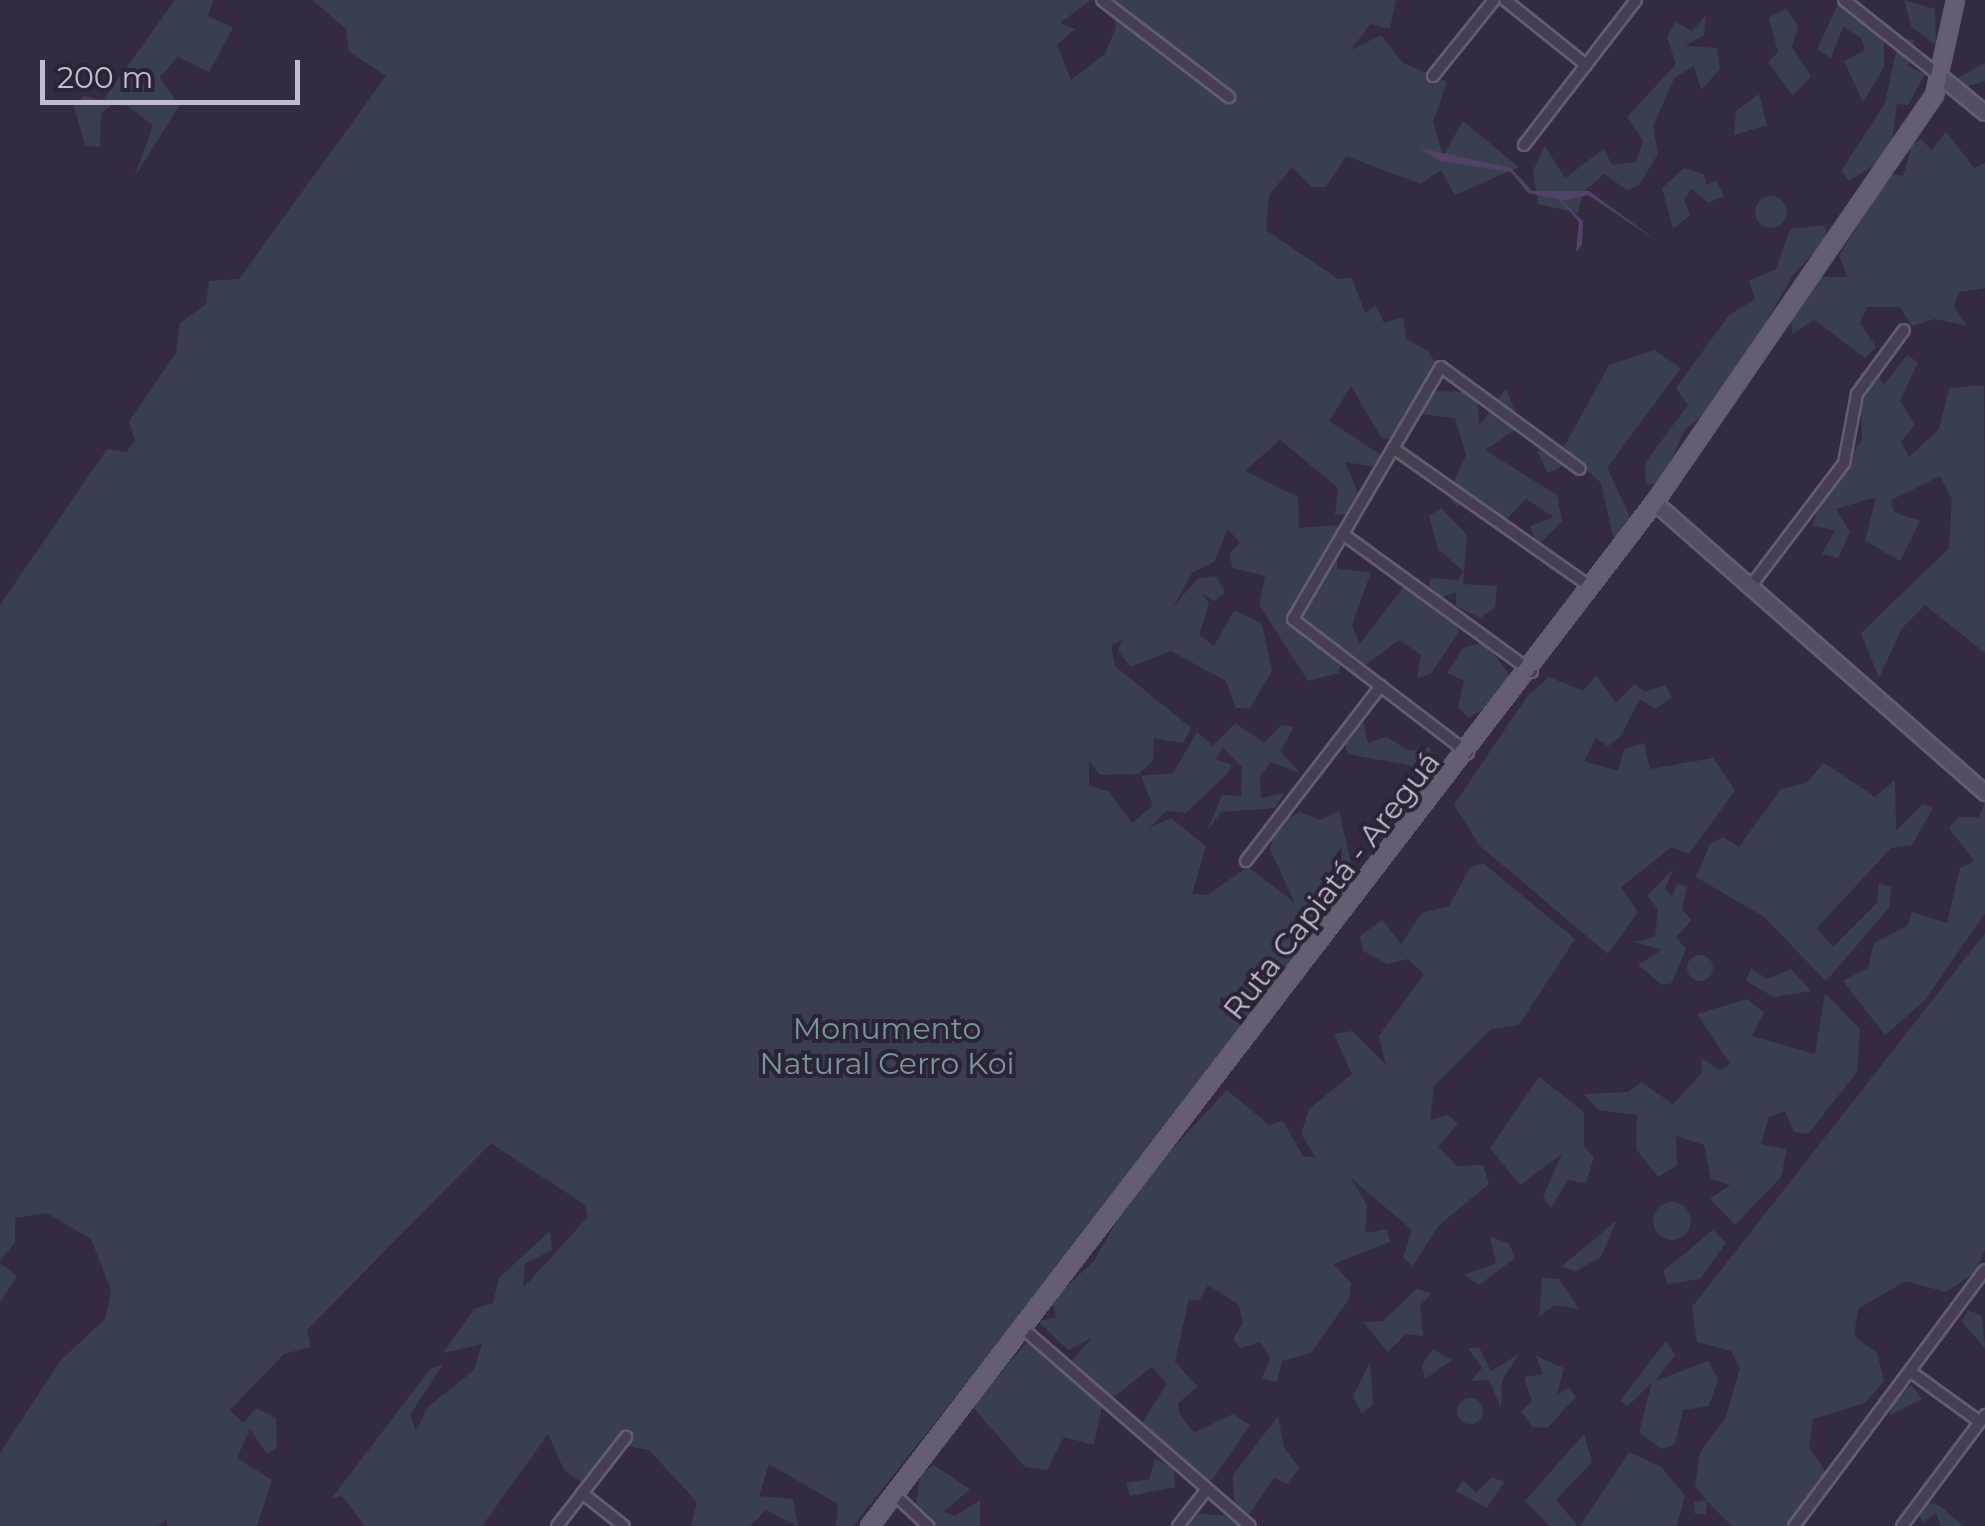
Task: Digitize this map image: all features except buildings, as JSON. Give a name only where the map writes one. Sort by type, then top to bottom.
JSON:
[{"type":"main road","points":[[1941,78],[1955,0]]},
{"type":"main road","name":"Ruta Capiatá - Areguá","points":[[869,1526],[1532,672],[1818,264],[1941,78]]},
{"type":"street","points":[[1102,0],[1229,96]]},
{"type":"street","points":[[1433,76],[1494,0]]},
{"type":"street","points":[[1505,0],[1586,65]]},
{"type":"street","points":[[1524,145],[1636,0]]},
{"type":"street","points":[[1844,0],[1859,5],[1985,113]]},
{"type":"street","points":[[1750,587],[1844,464],[1857,394],[1904,330]]},
{"type":"street","points":[[1469,753],[1292,619],[1441,367],[1580,469]]},
{"type":"street","points":[[1394,448],[1592,588]]},
{"type":"street","points":[[1654,502],[1985,793]]},
{"type":"street","points":[[1342,534],[1532,672]]},
{"type":"street","points":[[1246,861],[1381,686]]},
{"type":"street","points":[[1794,1526],[1985,1270]]},
{"type":"street","points":[[1021,1328],[1250,1526]]},
{"type":"street","points":[[1902,1526],[1982,1418],[1911,1372]]},
{"type":"street","points":[[557,1526],[626,1437]]},
{"type":"street","points":[[1178,1526],[1207,1489]]},
{"type":"street","points":[[582,1493],[624,1526]]},
{"type":"street","points":[[894,1494],[928,1526]]},
{"type":"green space","points":[[175,0],[213,0],[208,16],[233,28],[209,72],[178,57],[160,77],[179,106],[134,178],[153,125],[119,100],[101,113],[100,147],[85,146],[74,106],[83,96],[103,100]]},
{"type":"green space","name":"Monumento Natural Cerro Koi","points":[[312,0],[1091,0],[1060,23],[1075,29],[1057,45],[1071,80],[1105,54],[1116,27],[1110,0],[1396,0],[1390,29],[1370,24],[1351,50],[1381,35],[1403,63],[1447,82],[1433,122],[1443,156],[1463,121],[1519,167],[1455,195],[1441,170],[1421,184],[1346,156],[1326,187],[1312,187],[1292,167],[1269,195],[1266,230],[1338,279],[1352,278],[1365,313],[1376,305],[1384,323],[1403,317],[1406,339],[1428,351],[1435,362],[1412,402],[1431,391],[1465,392],[1477,400],[1479,426],[1506,388],[1520,426],[1485,450],[1557,495],[1562,521],[1538,546],[1530,526],[1554,517],[1526,499],[1507,519],[1478,503],[1456,506],[1448,495],[1466,455],[1455,418],[1410,413],[1396,438],[1382,439],[1351,386],[1329,421],[1384,457],[1376,467],[1345,462],[1358,493],[1349,514],[1335,515],[1338,488],[1280,440],[1245,471],[1298,497],[1299,528],[1337,525],[1337,569],[1371,572],[1352,625],[1360,644],[1405,585],[1455,618],[1459,631],[1431,674],[1417,678],[1421,655],[1399,640],[1366,665],[1344,648],[1339,673],[1308,681],[1259,605],[1265,576],[1233,568],[1229,554],[1240,543],[1228,529],[1214,562],[1192,573],[1173,607],[1198,578],[1216,576],[1225,593],[1214,601],[1202,593],[1209,604],[1199,635],[1214,646],[1234,610],[1262,624],[1272,671],[1250,708],[1236,708],[1226,681],[1171,651],[1131,667],[1118,651],[1122,640],[1111,646],[1115,666],[1191,728],[1183,743],[1154,738],[1153,761],[1139,774],[1100,775],[1089,761],[1089,786],[1108,791],[1132,823],[1153,806],[1141,776],[1173,773],[1197,732],[1213,746],[1235,723],[1264,743],[1281,725],[1294,727],[1280,751],[1300,773],[1271,762],[1260,776],[1261,798],[1284,793],[1275,808],[1221,812],[1207,831],[1222,795],[1241,796],[1242,767],[1223,748],[1215,759],[1232,765],[1227,774],[1186,813],[1166,811],[1149,828],[1171,818],[1206,846],[1192,894],[1207,895],[1248,867],[1295,903],[1270,849],[1275,828],[1299,812],[1320,820],[1339,811],[1354,876],[1279,987],[1271,1016],[1224,1057],[853,1526],[836,1526],[838,1504],[769,1464],[759,1496],[793,1499],[798,1526],[766,1510],[750,1526],[691,1526],[697,1502],[649,1450],[626,1446],[582,1483],[564,1470],[548,1434],[482,1526],[365,1526],[342,1496],[332,1498],[430,1369],[443,1364],[410,1415],[416,1431],[428,1407],[474,1370],[482,1344],[443,1353],[474,1309],[493,1303],[499,1278],[550,1231],[552,1250],[525,1264],[523,1288],[588,1217],[585,1205],[491,1143],[307,1330],[311,1347],[284,1354],[230,1410],[243,1423],[256,1408],[276,1418],[277,1447],[267,1454],[250,1429],[237,1458],[272,1480],[257,1526],[167,1526],[167,1519],[158,1526],[0,1526],[0,1453],[60,1361],[105,1319],[111,1290],[91,1239],[47,1213],[15,1218],[15,1242],[0,1261],[0,605],[107,449],[126,452],[135,441],[129,421],[176,353],[180,323],[206,304],[209,281],[239,279],[386,76],[349,51],[346,29]]},
{"type":"green space","points":[[1904,0],[1935,9],[1936,46],[1911,26]]},
{"type":"green space","points":[[1839,2],[1884,39],[1884,67],[1863,102],[1844,61],[1865,50],[1861,38],[1843,27],[1831,58],[1817,49]]},
{"type":"green space","points":[[1786,8],[1798,26],[1792,47],[1811,76],[1793,96],[1768,62],[1778,52],[1769,18]]},
{"type":"green space","points":[[1706,15],[1704,35],[1685,46],[1717,48],[1720,69],[1701,90],[1694,66],[1675,77],[1653,126],[1658,154],[1639,185],[1627,190],[1604,174],[1583,192],[1578,213],[1538,204],[1533,171],[1545,146],[1565,178],[1604,149],[1612,165],[1636,162],[1643,141],[1627,117],[1676,64],[1667,37],[1676,22],[1692,31]]},
{"type":"green space","points":[[1899,38],[1914,40],[1908,66],[1925,74],[1908,105],[1897,104],[1890,155],[1849,181],[1841,171],[1885,103]]},
{"type":"green space","points":[[1985,63],[1985,81],[1962,88],[1954,80]]},
{"type":"green space","points":[[1759,94],[1767,125],[1734,135],[1736,111]]},
{"type":"green space","points":[[1946,131],[1974,168],[1985,163],[1985,288],[1959,292],[1954,306],[1967,326],[1935,319],[1912,326],[1900,307],[1867,307],[1860,323],[1876,347],[1865,358],[1814,320],[1792,334],[1791,317],[1820,277],[1847,277],[1839,255],[1891,174],[1903,176],[1912,145],[1921,139],[1932,150]]},
{"type":"green space","points":[[1684,168],[1704,174],[1706,185],[1716,181],[1724,196],[1708,203],[1692,189],[1684,200],[1690,215],[1673,229],[1662,188]]},
{"type":"green space","points":[[1771,196],[1782,201],[1787,212],[1782,223],[1771,228],[1760,223],[1755,212],[1760,201]]},
{"type":"green space","points":[[1825,225],[1827,239],[1793,275],[1717,406],[1685,429],[1660,484],[1646,484],[1645,463],[1688,405],[1676,388],[1729,315],[1755,299],[1749,281],[1776,269],[1790,229]]},
{"type":"green space","points":[[1654,350],[1681,368],[1607,468],[1630,517],[1614,541],[1601,483],[1575,459],[1548,473],[1537,451],[1564,447],[1609,365]]},
{"type":"green space","points":[[1907,355],[1918,362],[1900,401],[1915,424],[1901,442],[1909,457],[1939,429],[1949,388],[1984,385],[1985,653],[1925,605],[1902,628],[1879,678],[1861,633],[1949,548],[1952,499],[1940,476],[1891,500],[1894,512],[1920,521],[1900,561],[1865,541],[1876,497],[1836,509],[1850,532],[1838,558],[1822,554],[1835,530],[1813,526],[1819,500],[1862,440],[1860,373],[1873,367],[1884,385]]},
{"type":"green space","points":[[1441,508],[1467,535],[1463,584],[1497,586],[1495,607],[1480,618],[1456,606],[1456,592],[1437,599],[1428,588],[1431,578],[1458,580],[1463,571],[1438,549],[1429,516]]},
{"type":"green space","points":[[1484,642],[1511,676],[1497,701],[1468,718],[1458,707],[1464,681],[1447,673],[1463,648]]},
{"type":"green space","points":[[1596,675],[1616,703],[1634,684],[1645,692],[1665,685],[1672,698],[1655,709],[1640,699],[1620,737],[1608,746],[1596,738],[1584,761],[1618,771],[1624,749],[1644,743],[1650,769],[1713,758],[1735,790],[1689,854],[1672,847],[1621,887],[1638,912],[1608,954],[1480,846],[1454,805],[1528,695],[1549,677],[1583,691]]},
{"type":"green space","points":[[1363,719],[1368,743],[1387,737],[1409,751],[1430,747],[1433,781],[1408,765],[1348,754],[1344,741]]},
{"type":"green space","points":[[1824,763],[1875,797],[1895,780],[1896,831],[1923,804],[1933,808],[1912,845],[1891,848],[1817,928],[1833,947],[1877,903],[1879,883],[1891,887],[1889,908],[1826,981],[1764,917],[1696,877],[1710,844],[1723,837],[1739,847],[1781,789],[1806,783]]},
{"type":"green space","points":[[1985,802],[1985,913],[1925,1000],[1885,1035],[1843,981],[1868,968],[1874,943],[1907,926],[1912,912],[1947,923],[1960,868],[1974,861],[1949,828],[1958,817],[1979,817]]},
{"type":"green space","points":[[1483,863],[1575,939],[1519,1025],[1491,1029],[1434,1086],[1430,1120],[1448,1115],[1458,1123],[1438,1147],[1457,1166],[1483,1165],[1489,1184],[1439,1225],[1413,1266],[1403,1258],[1412,1230],[1350,1177],[1367,1205],[1365,1233],[1387,1229],[1390,1242],[1333,1264],[1351,1283],[1349,1299],[1311,1353],[1282,1361],[1277,1382],[1262,1378],[1270,1358],[1260,1342],[1240,1348],[1233,1339],[1243,1323],[1239,1305],[1208,1285],[1199,1301],[1189,1299],[1175,1362],[1198,1387],[1178,1403],[1180,1415],[1194,1433],[1233,1414],[1250,1425],[1213,1479],[1204,1482],[1141,1424],[1167,1384],[1152,1367],[1102,1406],[1094,1445],[1064,1437],[1047,1470],[1025,1467],[972,1406],[1029,1340],[1077,1382],[1070,1363],[1092,1338],[1068,1350],[1038,1321],[1056,1318],[1052,1300],[1094,1261],[1134,1190],[1227,1090],[1269,1125],[1283,1121],[1303,1156],[1316,1158],[1301,1134],[1309,1109],[1352,1074],[1334,1034],[1352,1031],[1386,1065],[1379,1036],[1424,974],[1408,959],[1387,964],[1363,951],[1360,936],[1382,920],[1401,944],[1422,913],[1449,906],[1470,868]]},
{"type":"green space","points":[[1674,868],[1665,888],[1672,896],[1677,884],[1687,886],[1682,910],[1692,920],[1676,937],[1686,949],[1672,983],[1662,985],[1638,965],[1662,950],[1635,942],[1655,937],[1658,909],[1647,896]]},
{"type":"green space","points":[[1985,933],[1985,1250],[1974,1273],[1946,1292],[1906,1281],[1858,1309],[1854,1336],[1877,1353],[1884,1381],[1865,1403],[1813,1419],[1809,1447],[1826,1472],[1789,1526],[1732,1526],[1707,1501],[1706,1514],[1695,1514],[1694,1502],[1706,1500],[1695,1486],[1700,1452],[1726,1417],[1740,1368],[1731,1351],[1697,1342],[1692,1307]]},
{"type":"green space","points":[[1700,955],[1709,959],[1713,968],[1709,977],[1700,981],[1691,977],[1687,968],[1691,959]]},
{"type":"green space","points":[[1751,968],[1767,979],[1791,969],[1811,991],[1774,997],[1746,981]]},
{"type":"green space","points":[[1825,993],[1860,1029],[1857,1072],[1808,1134],[1794,1132],[1785,1111],[1769,1117],[1761,1144],[1787,1149],[1781,1177],[1735,1225],[1710,1199],[1730,1185],[1711,1179],[1704,1145],[1676,1136],[1677,1166],[1658,1177],[1636,1149],[1637,1115],[1598,1110],[1584,1094],[1628,1092],[1641,1082],[1673,1104],[1702,1073],[1701,1058],[1720,1070],[1730,1064],[1697,1014],[1747,999],[1764,1013],[1752,1036],[1815,1054]]},
{"type":"green space","points":[[1539,1077],[1584,1112],[1584,1147],[1594,1157],[1586,1183],[1568,1180],[1551,1208],[1543,1197],[1562,1154],[1520,1185],[1490,1148]]},
{"type":"green space","points":[[1672,1202],[1686,1207],[1691,1221],[1686,1235],[1672,1240],[1658,1235],[1653,1221],[1658,1207]]},
{"type":"green space","points":[[1617,1220],[1601,1257],[1576,1271],[1561,1267]]},
{"type":"green space","points":[[1713,1230],[1726,1243],[1700,1279],[1668,1284],[1663,1271]]},
{"type":"green space","points":[[1490,1237],[1509,1243],[1515,1258],[1479,1285],[1464,1275],[1496,1263]]},
{"type":"green space","points":[[0,1263],[17,1276],[0,1302]]},
{"type":"green space","points":[[1542,1278],[1559,1279],[1579,1309],[1554,1305],[1539,1317]]},
{"type":"green space","points":[[1416,1289],[1432,1293],[1420,1306],[1423,1336],[1406,1334],[1388,1352],[1363,1322],[1383,1321]]},
{"type":"green space","points":[[1968,1310],[1982,1316],[1985,1348],[1962,1322]]},
{"type":"green space","points":[[1666,1341],[1675,1355],[1655,1381],[1708,1361],[1718,1379],[1709,1406],[1683,1410],[1675,1444],[1662,1449],[1639,1433],[1652,1382],[1628,1406],[1620,1401]]},
{"type":"green space","points":[[1479,1347],[1491,1371],[1519,1354],[1502,1380],[1501,1408],[1489,1380],[1471,1381],[1482,1368],[1468,1348]]},
{"type":"green space","points":[[1433,1349],[1452,1360],[1425,1379],[1422,1365]]},
{"type":"green space","points":[[1536,1356],[1564,1368],[1557,1394],[1569,1388],[1576,1397],[1547,1428],[1532,1427],[1521,1411],[1532,1401],[1524,1377],[1543,1374]]},
{"type":"green space","points":[[1370,1362],[1373,1404],[1362,1414],[1353,1397]]},
{"type":"green space","points":[[1911,1385],[1922,1399],[1890,1415],[1891,1405]]},
{"type":"green space","points":[[1470,1398],[1479,1402],[1483,1411],[1479,1420],[1470,1424],[1461,1420],[1457,1411],[1461,1402]]},
{"type":"green space","points":[[1278,1416],[1284,1448],[1300,1468],[1287,1484],[1274,1478],[1241,1526],[1182,1526],[1200,1514],[1235,1516],[1233,1475]]},
{"type":"green space","points":[[1584,1434],[1592,1462],[1556,1500],[1578,1526],[1550,1526],[1525,1501]]},
{"type":"green space","points":[[1629,1452],[1661,1467],[1685,1495],[1677,1526],[1580,1526]]},
{"type":"green space","points":[[1155,1459],[1174,1468],[1175,1487],[1130,1496],[1126,1483],[1149,1479]]},
{"type":"green space","points":[[934,1465],[970,1489],[943,1512],[955,1516],[980,1500],[980,1526],[937,1526],[916,1508],[920,1474]]},
{"type":"green space","points":[[1492,1477],[1504,1482],[1487,1508],[1456,1491],[1463,1480],[1476,1493]]},
{"type":"green space","points":[[1928,1503],[1939,1505],[1963,1526],[1941,1526],[1936,1513],[1923,1522],[1918,1512]]},
{"type":"shaded area","points":[[1419,148],[1511,168],[1532,191],[1589,191],[1660,243],[1588,195],[1562,201],[1583,221],[1582,245],[1576,252],[1579,222],[1559,199],[1528,193],[1511,172],[1441,161]]}]
